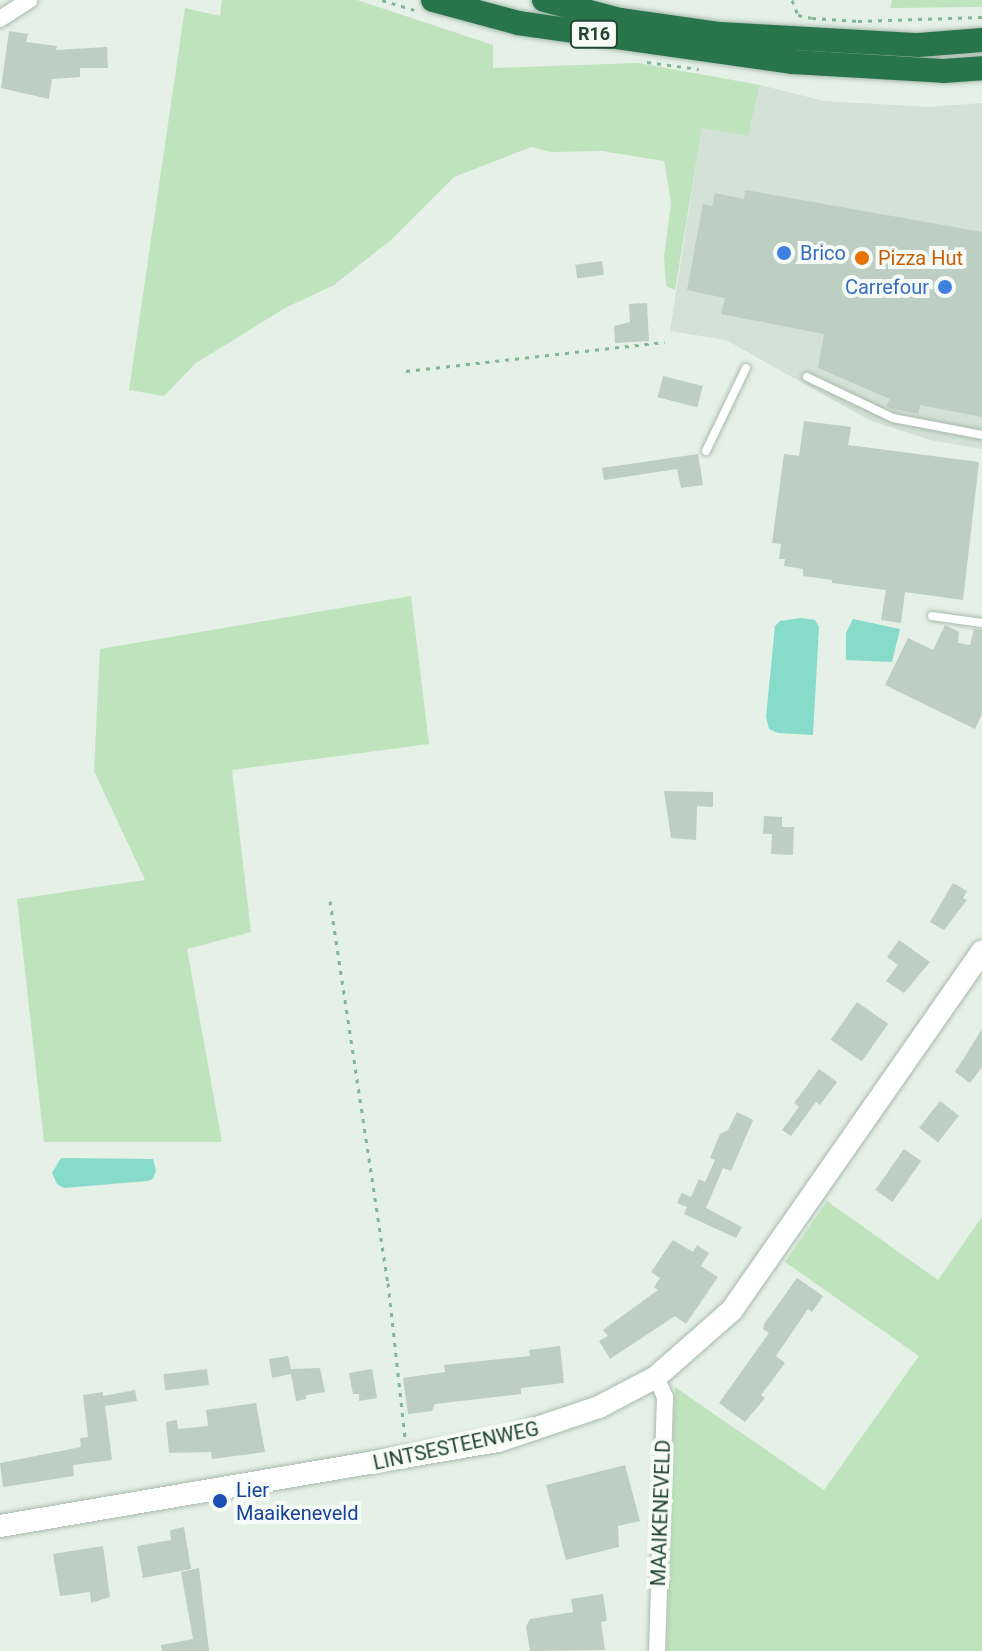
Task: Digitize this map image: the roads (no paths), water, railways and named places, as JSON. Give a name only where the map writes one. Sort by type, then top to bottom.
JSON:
[{"type":"highway","name":"R16","points":[[433,0],[518,23],[758,55],[953,57],[982,54]]},
{"type":"highway","name":"R16","points":[[544,0],[668,28],[863,43],[919,45],[982,40]]},
{"type":"highway","points":[[863,43],[911,33],[982,26]]},
{"type":"highway","points":[[758,55],[793,62],[943,71],[982,68]]},
{"type":"street","points":[[0,19],[29,0]]},
{"type":"street","name":"LINTSESTEENWEG","points":[[0,1526],[498,1441],[546,1428],[599,1407],[656,1377],[732,1310],[982,951]]},
{"type":"street","name":"MAAIKENEVELD","points":[[656,1377],[665,1397],[657,1651]]},
{"type":"lane","points":[[706,451],[746,368]]},
{"type":"lane","points":[[807,377],[893,418],[982,435]]},
{"type":"lane","points":[[932,616],[982,623]]},
{"type":"water","points":[[853,619],[900,629],[892,662],[846,660],[846,633]]},
{"type":"water","points":[[815,620],[819,627],[813,735],[778,733],[769,729],[766,717],[775,626],[780,621]]},
{"type":"water","points":[[61,1158],[153,1159],[156,1171],[153,1179],[147,1181],[64,1188],[57,1184],[52,1173]]},
{"type":"place","name":"Brico","points":[[784,253]]},
{"type":"place","name":"Pizza Hut","points":[[862,258]]},
{"type":"place","name":"Carrefour","points":[[945,287]]},
{"type":"place","name":"Lier Maaikeneveld","points":[[220,1501]]}]
